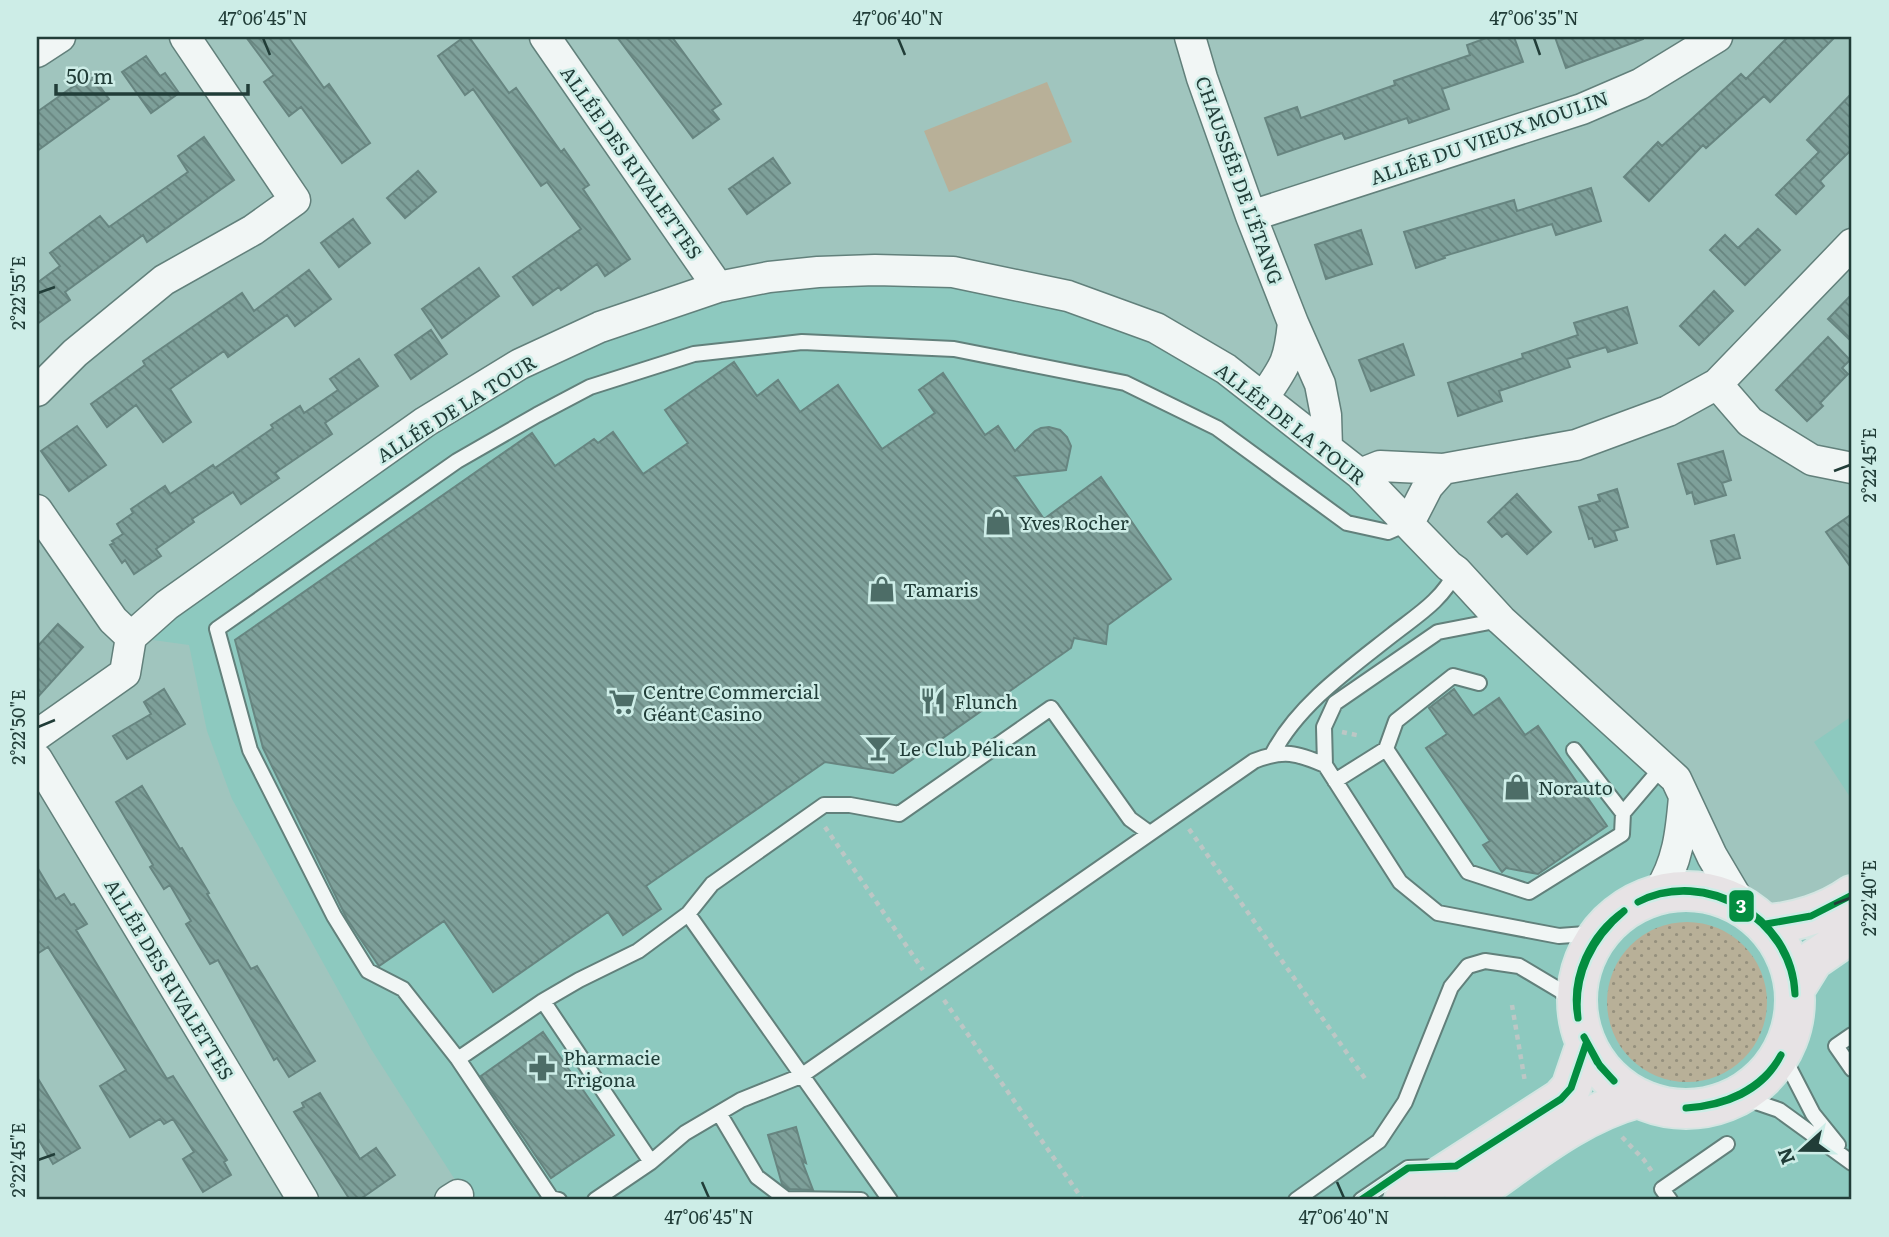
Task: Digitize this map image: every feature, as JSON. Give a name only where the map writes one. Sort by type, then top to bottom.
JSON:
[{"type":"main road","points":[[1469,1189],[1571,1088],[1582,1028],[1577,988],[1584,959],[1599,933],[1625,908],[1658,893],[1693,890],[1717,894],[1753,914],[1786,923],[1839,904],[1852,895]]},
{"type":"main road","points":[[1582,1028],[1608,1076],[1638,1098],[1670,1108],[1707,1107],[1738,1096],[1762,1081],[1782,1054],[1792,1028],[1795,989],[1785,952],[1753,914]]},
{"type":"main road","points":[[1795,989],[1813,960],[1852,933]]},
{"type":"main road","points":[[1404,1200],[1469,1189],[1578,1123],[1615,1104],[1638,1098]]},
{"type":"street","points":[[37,52],[60,37]]},
{"type":"street","points":[[37,391],[75,353],[164,280],[253,230],[295,200],[185,37]]},
{"type":"street","name":"ALLÉE DES RIVALETTES","points":[[545,37],[718,287]]},
{"type":"street","name":"CHAUSSÉE DE L'ÉTANG","points":[[1190,37],[1251,216],[1320,384],[1326,415],[1327,448]]},
{"type":"street","name":"ALLÉE DU VIEUX MOULIN","points":[[1251,216],[1582,109],[1640,84],[1679,47],[1717,37]]},
{"type":"street","points":[[1360,474],[1380,466],[1443,469],[1576,445],[1668,411],[1717,384],[1852,244]]},
{"type":"street","name":"ALLÉE DE LA TOUR","points":[[131,637],[167,605],[425,422],[520,364],[600,327],[718,287],[769,277],[875,270],[953,272],[1068,296],[1156,328],[1226,369],[1360,474],[1501,620],[1676,779],[1717,866],[1753,914]]},
{"type":"street","name":"CHAUSSÉE DE L'ÉTANG","points":[[1263,398],[1284,370],[1290,353],[1293,323]]},
{"type":"street","points":[[1717,384],[1750,422],[1812,460],[1852,468]]},
{"type":"street","points":[[1409,523],[1428,485],[1443,469]]},
{"type":"street","points":[[37,510],[113,620],[131,637],[125,673],[37,734]]},
{"type":"street","name":"ALLÉE DES RIVALETTES","points":[[37,758],[303,1200]]},
{"type":"street","points":[[1658,893],[1669,877],[1680,841],[1684,796]]},
{"type":"lane","points":[[559,1200],[551,1198],[458,1059],[403,989],[368,971],[334,916],[250,750],[218,629],[457,461],[590,387],[694,354],[802,342],[954,349],[1125,383],[1217,428],[1348,523],[1388,532],[1409,523]]},
{"type":"lane","points":[[1273,753],[1283,733],[1306,710],[1362,660],[1433,603],[1449,586],[1456,571]]},
{"type":"lane","points":[[1501,620],[1438,632],[1335,703],[1324,727],[1325,765],[1400,882],[1438,913],[1559,936],[1599,933]]},
{"type":"lane","points":[[1335,781],[1386,749],[1396,721],[1453,676],[1479,683]]},
{"type":"lane","points":[[458,1059],[544,1001],[579,980],[638,951],[688,914],[712,884],[824,805],[850,805],[899,814],[1051,708],[1130,819],[1148,832]]},
{"type":"lane","points":[[1386,749],[1468,872],[1529,892],[1622,834],[1623,813],[1663,766]]},
{"type":"lane","points":[[1574,750],[1623,813]]},
{"type":"lane","points":[[595,1200],[651,1162],[685,1133],[741,1100],[801,1076],[1148,832],[1208,795],[1254,761],[1273,753],[1298,753],[1325,765]]},
{"type":"lane","points":[[688,914],[890,1200]]},
{"type":"lane","points":[[1296,1200],[1379,1141],[1405,1102],[1451,987],[1468,967],[1485,961],[1519,966],[1561,991],[1582,1028]]},
{"type":"lane","points":[[544,1001],[651,1162]]},
{"type":"lane","points":[[1852,1035],[1836,1046],[1852,1069]]},
{"type":"lane","points":[[1782,1054],[1813,1114],[1852,1163]]},
{"type":"lane","points":[[1738,1096],[1779,1110],[1802,1124],[1852,1163]]},
{"type":"lane","points":[[719,1113],[757,1177],[786,1199],[861,1200]]},
{"type":"lane","points":[[1666,1195],[1727,1144]]},
{"type":"lane","points":[[1361,1200],[1408,1168],[1469,1189]]},
{"type":"path","points":[[1342,732],[1361,736]]},
{"type":"path","points":[[820,820],[926,974]]},
{"type":"path","points":[[1186,825],[1366,1080]]},
{"type":"path","points":[[942,997],[1083,1200]]},
{"type":"path","points":[[1511,1005],[1525,1082]]},
{"type":"path","points":[[1623,1137],[1644,1160],[1666,1195]]},
{"type":"shaded area","points":[[1047,82],[1072,142],[949,192],[924,131]]},
{"type":"shaded area","points":[[818,272],[1068,296],[1226,369],[1663,766],[1712,856],[1766,924],[1852,895],[1852,1200],[468,1200],[371,1049],[232,799],[207,731],[189,645],[131,637],[167,605],[600,327]]},
{"type":"shaded area","points":[[1852,716],[1852,800],[1814,742]]},
{"type":"shaded area","points":[[1687,922],[1718,928],[1744,945],[1761,971],[1767,1002],[1761,1033],[1744,1059],[1718,1076],[1687,1082],[1656,1076],[1630,1059],[1613,1033],[1607,1002],[1613,971],[1630,945],[1656,928]]},
{"type":"building","points":[[246,37],[288,37],[324,88],[329,84],[370,143],[342,163],[301,107],[289,116],[264,82],[274,75]]},
{"type":"building","points":[[464,37],[469,37],[509,93],[516,88],[561,152],[564,149],[589,185],[583,189],[630,259],[605,276],[597,264],[561,290],[559,287],[533,305],[513,277],[581,229],[547,182],[541,186],[473,89],[465,95],[438,56]]},
{"type":"building","points":[[617,37],[672,37],[721,104],[712,110],[719,119],[693,138]]},
{"type":"building","points":[[1489,37],[1514,37],[1523,62],[1442,89],[1449,109],[1409,123],[1407,118],[1345,139],[1342,133],[1278,155],[1265,118],[1297,107],[1301,118],[1395,85],[1394,81],[1470,55],[1467,45]]},
{"type":"building","points":[[1555,37],[1643,37],[1643,39],[1566,68]]},
{"type":"building","points":[[1788,37],[1835,37],[1770,102],[1764,96],[1706,148],[1703,145],[1649,201],[1624,177],[1658,142],[1662,146],[1741,74],[1746,79]]},
{"type":"building","points":[[146,56],[160,76],[165,73],[179,93],[151,113],[122,72]]},
{"type":"building","points":[[91,74],[109,99],[37,151],[37,112]]},
{"type":"building","points":[[1852,93],[1852,149],[1820,181],[1824,186],[1796,214],[1776,195],[1819,152],[1807,140]]},
{"type":"building","points":[[204,137],[234,180],[147,242],[143,235],[65,292],[70,300],[37,324],[37,283],[60,266],[50,253],[100,216],[109,227],[188,172],[178,156]]},
{"type":"building","points":[[773,158],[790,183],[747,214],[729,189]]},
{"type":"building","points":[[418,171],[436,192],[405,218],[387,198]]},
{"type":"building","points":[[1591,188],[1601,221],[1556,235],[1552,224],[1444,256],[1445,258],[1416,268],[1404,232],[1514,200],[1517,211]]},
{"type":"building","points":[[353,219],[370,243],[339,267],[321,243]]},
{"type":"building","points":[[1758,229],[1780,250],[1745,285],[1710,250],[1725,235],[1738,248]]},
{"type":"building","points":[[1361,230],[1372,264],[1326,279],[1315,245]]},
{"type":"building","points":[[479,268],[499,296],[442,338],[422,309]]},
{"type":"building","points":[[309,270],[331,299],[295,326],[287,315],[228,357],[224,351],[170,389],[191,422],[163,442],[136,405],[107,427],[91,404],[145,365],[143,361],[242,293],[254,311]]},
{"type":"building","points":[[1714,291],[1733,311],[1699,345],[1680,326]]},
{"type":"building","points":[[1852,294],[1852,342],[1828,319]]},
{"type":"building","points":[[1627,307],[1637,343],[1608,352],[1606,347],[1567,359],[1570,367],[1499,391],[1502,401],[1458,416],[1448,383],[1523,358],[1522,354],[1578,335],[1574,323]]},
{"type":"building","points":[[431,330],[447,354],[411,379],[395,355]]},
{"type":"building","points":[[1828,337],[1850,360],[1842,368],[1848,374],[1820,403],[1823,406],[1807,421],[1776,390]]},
{"type":"building","points":[[1403,344],[1414,375],[1371,391],[1359,360]]},
{"type":"building","points":[[359,359],[378,386],[325,423],[332,434],[275,473],[279,478],[241,504],[233,492],[192,519],[194,522],[156,549],[161,556],[134,574],[125,560],[122,563],[110,545],[123,534],[117,524],[133,513],[131,509],[165,486],[170,494],[213,465],[215,468],[300,406],[304,413],[338,390],[330,379]]},
{"type":"building","name":"Centre Commercial Géant Casino","points":[[734,362],[757,396],[778,380],[800,412],[838,385],[882,449],[935,413],[919,390],[943,373],[985,435],[998,426],[1015,451],[1041,428],[1060,430],[1071,446],[1066,470],[1014,476],[1044,519],[1101,477],[1171,579],[1108,625],[1106,644],[1074,638],[1071,648],[893,773],[825,762],[646,886],[661,909],[623,935],[608,912],[493,992],[444,921],[379,966],[347,919],[263,748],[235,640],[532,433],[555,466],[594,439],[598,443],[613,432],[643,474],[688,443],[665,410]]},
{"type":"building","points":[[77,426],[106,465],[69,491],[41,451]]},
{"type":"building","points":[[1723,451],[1731,480],[1722,483],[1726,495],[1695,504],[1692,492],[1687,494],[1678,464]]},
{"type":"building","points":[[1617,489],[1628,527],[1614,531],[1617,540],[1595,547],[1592,538],[1589,539],[1579,507],[1600,501],[1598,495]]},
{"type":"building","points":[[1517,494],[1551,532],[1527,554],[1507,533],[1502,537],[1488,522]]},
{"type":"building","points":[[1852,514],[1852,569],[1826,532]]},
{"type":"building","points":[[1734,535],[1740,558],[1717,564],[1711,541]]},
{"type":"building","points":[[58,624],[83,647],[37,698],[37,647]]},
{"type":"building","points":[[164,689],[185,724],[127,759],[113,736],[151,714],[144,702]]},
{"type":"building","name":"Norauto","points":[[1454,689],[1473,716],[1499,698],[1525,735],[1538,726],[1607,826],[1538,874],[1506,868],[1502,872],[1483,845],[1490,841],[1426,748],[1447,734],[1429,708]]},
{"type":"building","points":[[142,786],[209,893],[207,894],[251,969],[257,966],[315,1061],[289,1077],[277,1058],[274,1060],[218,960],[210,964],[186,924],[191,921],[170,885],[164,889],[150,867],[153,865],[116,802]]},
{"type":"building","points":[[37,867],[56,899],[64,894],[87,924],[76,930],[167,1079],[173,1076],[227,1160],[224,1162],[231,1175],[203,1192],[183,1159],[194,1152],[173,1119],[164,1124],[160,1119],[130,1137],[100,1086],[126,1070],[48,947],[37,954]]},
{"type":"building","points":[[543,1032],[614,1135],[551,1178],[481,1076]]},
{"type":"building","points":[[37,1077],[80,1148],[53,1164],[37,1137]]},
{"type":"building","points":[[320,1093],[360,1159],[376,1148],[395,1175],[359,1200],[350,1200],[294,1112],[304,1107],[302,1103]]},
{"type":"building","points":[[796,1127],[806,1163],[802,1161],[813,1190],[789,1189],[782,1184],[768,1135]]},
{"type":"transit line","name":"3","points":[[1638,902],[1664,893],[1690,891],[1716,896],[1740,907],[1761,923],[1778,943],[1790,967],[1795,994]]},
{"type":"transit line","name":"3","points":[[1638,902],[1664,893],[1691,891],[1717,895],[1741,906],[1762,922],[1779,942],[1790,967],[1795,994]]},
{"type":"transit line","name":"3","points":[[1766,924],[1811,916],[1852,895]]},
{"type":"transit line","name":"3","points":[[1578,1018],[1577,987],[1586,958],[1602,932],[1624,911]]},
{"type":"transit line","name":"3","points":[[1578,1018],[1579,987],[1587,958],[1603,933],[1624,911]]},
{"type":"transit line","name":"3","points":[[1584,1037],[1597,1062],[1614,1081]]},
{"type":"transit line","name":"3","points":[[1584,1037],[1600,1066],[1614,1081]]},
{"type":"transit line","name":"3","points":[[1361,1200],[1408,1168],[1456,1166],[1561,1099],[1571,1088],[1586,1044]]},
{"type":"transit line","name":"3","points":[[1686,1108],[1714,1104],[1741,1095],[1764,1079],[1781,1055]]},
{"type":"transit line","name":"3","points":[[1686,1108],[1741,1094],[1763,1078],[1781,1055]]},
{"type":"place","name":"Yves Rocher","points":[[998,522]]},
{"type":"place","name":"Tamaris","points":[[882,589]]},
{"type":"place","name":"Flunch","points":[[933,701]]},
{"type":"place","name":"Centre Commercial Géant Casino","points":[[622,702]]},
{"type":"place","name":"Le Club Pélican","points":[[878,748]]},
{"type":"place","name":"Norauto","points":[[1517,787]]},
{"type":"place","name":"Pharmacie Trigona","points":[[542,1068]]}]
